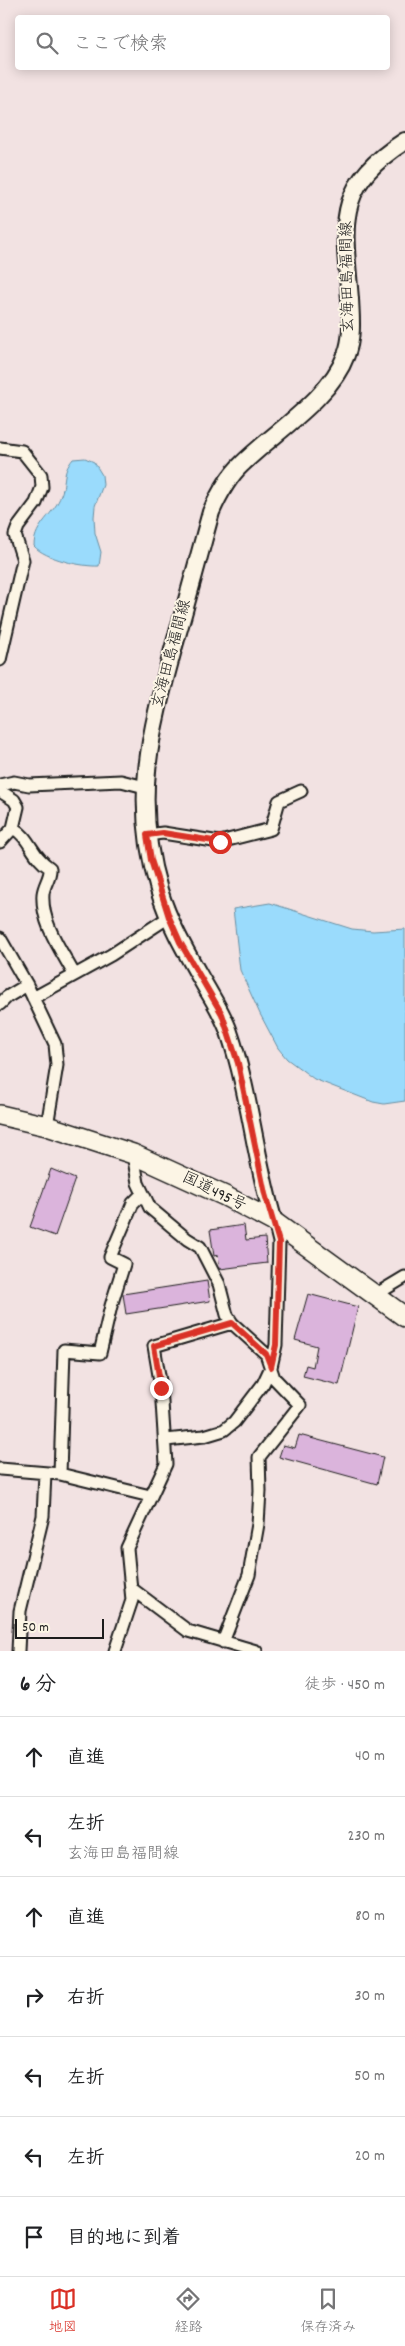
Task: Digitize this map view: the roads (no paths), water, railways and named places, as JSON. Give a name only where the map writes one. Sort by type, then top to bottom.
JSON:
[{"type":"highway","name":"国道495号","points":[[0,1115],[47,1126],[133,1154],[225,1196],[274,1222],[405,1317]]},
{"type":"main road","name":"玄海田島福間線","points":[[274,1222],[265,1194],[229,1031],[169,917],[151,860],[147,835],[145,787],[148,752],[156,715],[211,512],[220,493],[241,465],[316,398],[340,369],[346,354],[351,328],[345,231],[348,204],[358,182],[371,166],[386,153],[405,141]]},
{"type":"street","points":[[0,448],[22,451],[41,475],[42,487],[36,503],[18,527],[15,535],[23,560],[0,660]]},
{"type":"street","points":[[0,785],[14,782],[29,785],[121,781],[145,787]]},
{"type":"street","points":[[0,790],[14,800],[18,806],[13,828],[0,842]]},
{"type":"street","points":[[147,835],[163,833],[220,842],[270,829],[279,801],[301,791]]},
{"type":"street","points":[[13,828],[20,832],[30,844],[39,861],[50,868],[50,874],[43,893],[44,909],[48,923],[74,974]]},
{"type":"street","points":[[33,998],[111,955],[169,917]]},
{"type":"street","points":[[0,938],[27,986],[55,1044],[57,1065],[47,1126]]},
{"type":"street","points":[[0,1004],[7,997],[27,986]]},
{"type":"street","points":[[133,1154],[142,1194],[159,1218],[200,1247],[206,1254],[219,1284],[226,1314],[232,1323],[266,1354],[274,1378],[300,1405],[260,1457],[258,1524],[250,1575],[229,1646]]},
{"type":"street","points":[[60,1474],[64,1350],[100,1353],[111,1306],[124,1264],[110,1257],[132,1203],[142,1194]]},
{"type":"street","points":[[166,1440],[204,1436],[224,1430],[234,1422],[264,1384],[271,1367],[276,1345],[279,1242],[274,1222]]},
{"type":"street","points":[[375,1295],[405,1277]]},
{"type":"street","points":[[114,1651],[132,1600],[132,1589],[126,1557],[127,1548],[166,1464],[166,1440],[161,1388],[154,1346],[232,1323]]},
{"type":"street","points":[[0,1469],[60,1474],[150,1496]]},
{"type":"street","points":[[18,1651],[20,1612],[43,1516],[45,1474]]},
{"type":"street","points":[[132,1589],[188,1631],[229,1646],[256,1651]]},
{"type":"water","points":[[85,458],[94,462],[102,475],[103,485],[95,506],[94,517],[95,533],[101,552],[99,566],[84,565],[55,558],[39,551],[34,546],[37,531],[58,502],[69,464],[73,459]]},
{"type":"water","points":[[270,903],[352,929],[373,931],[405,929],[405,1101],[384,1104],[373,1102],[314,1079],[287,1059],[278,1048],[240,970],[233,909]]}]
